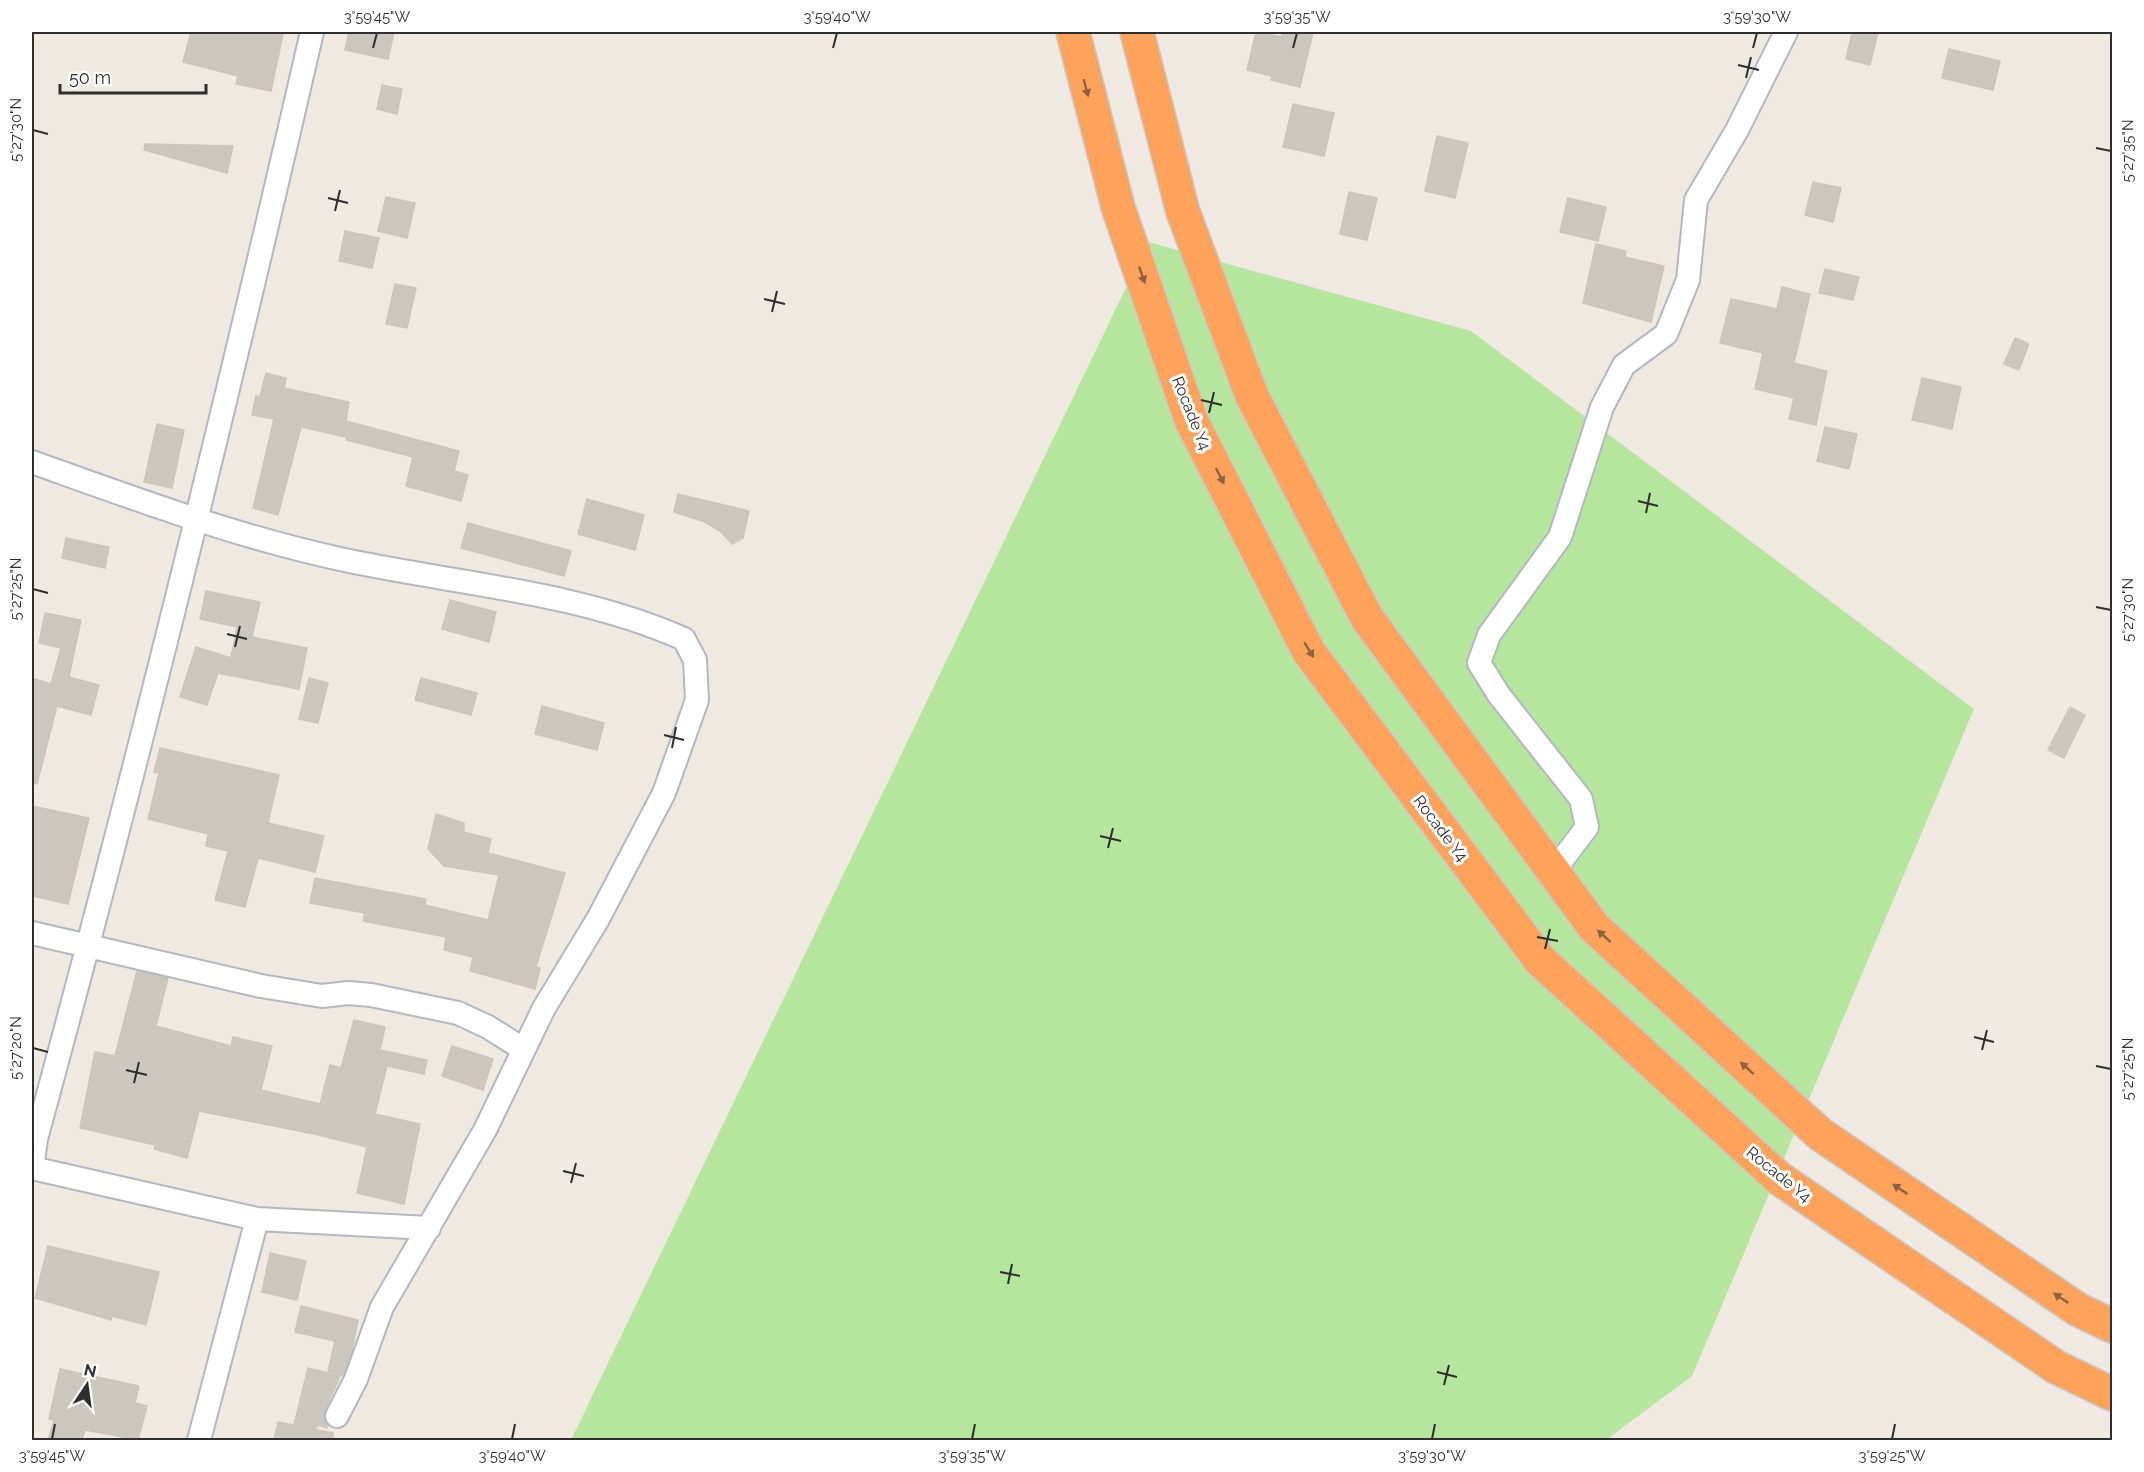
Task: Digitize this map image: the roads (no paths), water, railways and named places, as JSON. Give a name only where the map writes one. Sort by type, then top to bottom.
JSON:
[{"type":"highway","name":"Rocade Y4","points":[[1073,32],[1118,207],[1191,420],[1309,652],[1540,960],[1780,1179],[2056,1367],[2112,1394]]},
{"type":"highway","points":[[1137,32],[1183,212],[1252,396],[1367,618],[1593,927],[1820,1134],[2077,1309],[2112,1326]]},
{"type":"street","points":[[312,32],[248,307],[89,945],[34,1139],[32,1168],[257,1219],[429,1228]]},
{"type":"street","points":[[1553,872],[1587,827],[1581,799],[1498,696],[1479,663],[1489,635],[1560,537],[1602,407],[1624,365],[1666,334],[1688,280],[1696,200],[1737,130],[1786,32]]},
{"type":"street","points":[[32,462],[195,520],[340,559],[486,583],[628,618],[684,639],[695,660],[697,700],[663,793],[598,919],[523,1049],[485,1130],[382,1307],[356,1379],[337,1416]]},
{"type":"street","points":[[32,933],[261,986],[322,996],[348,993],[371,995],[458,1013],[488,1027],[523,1049]]},
{"type":"street","points":[[199,1440],[257,1219]]}]
